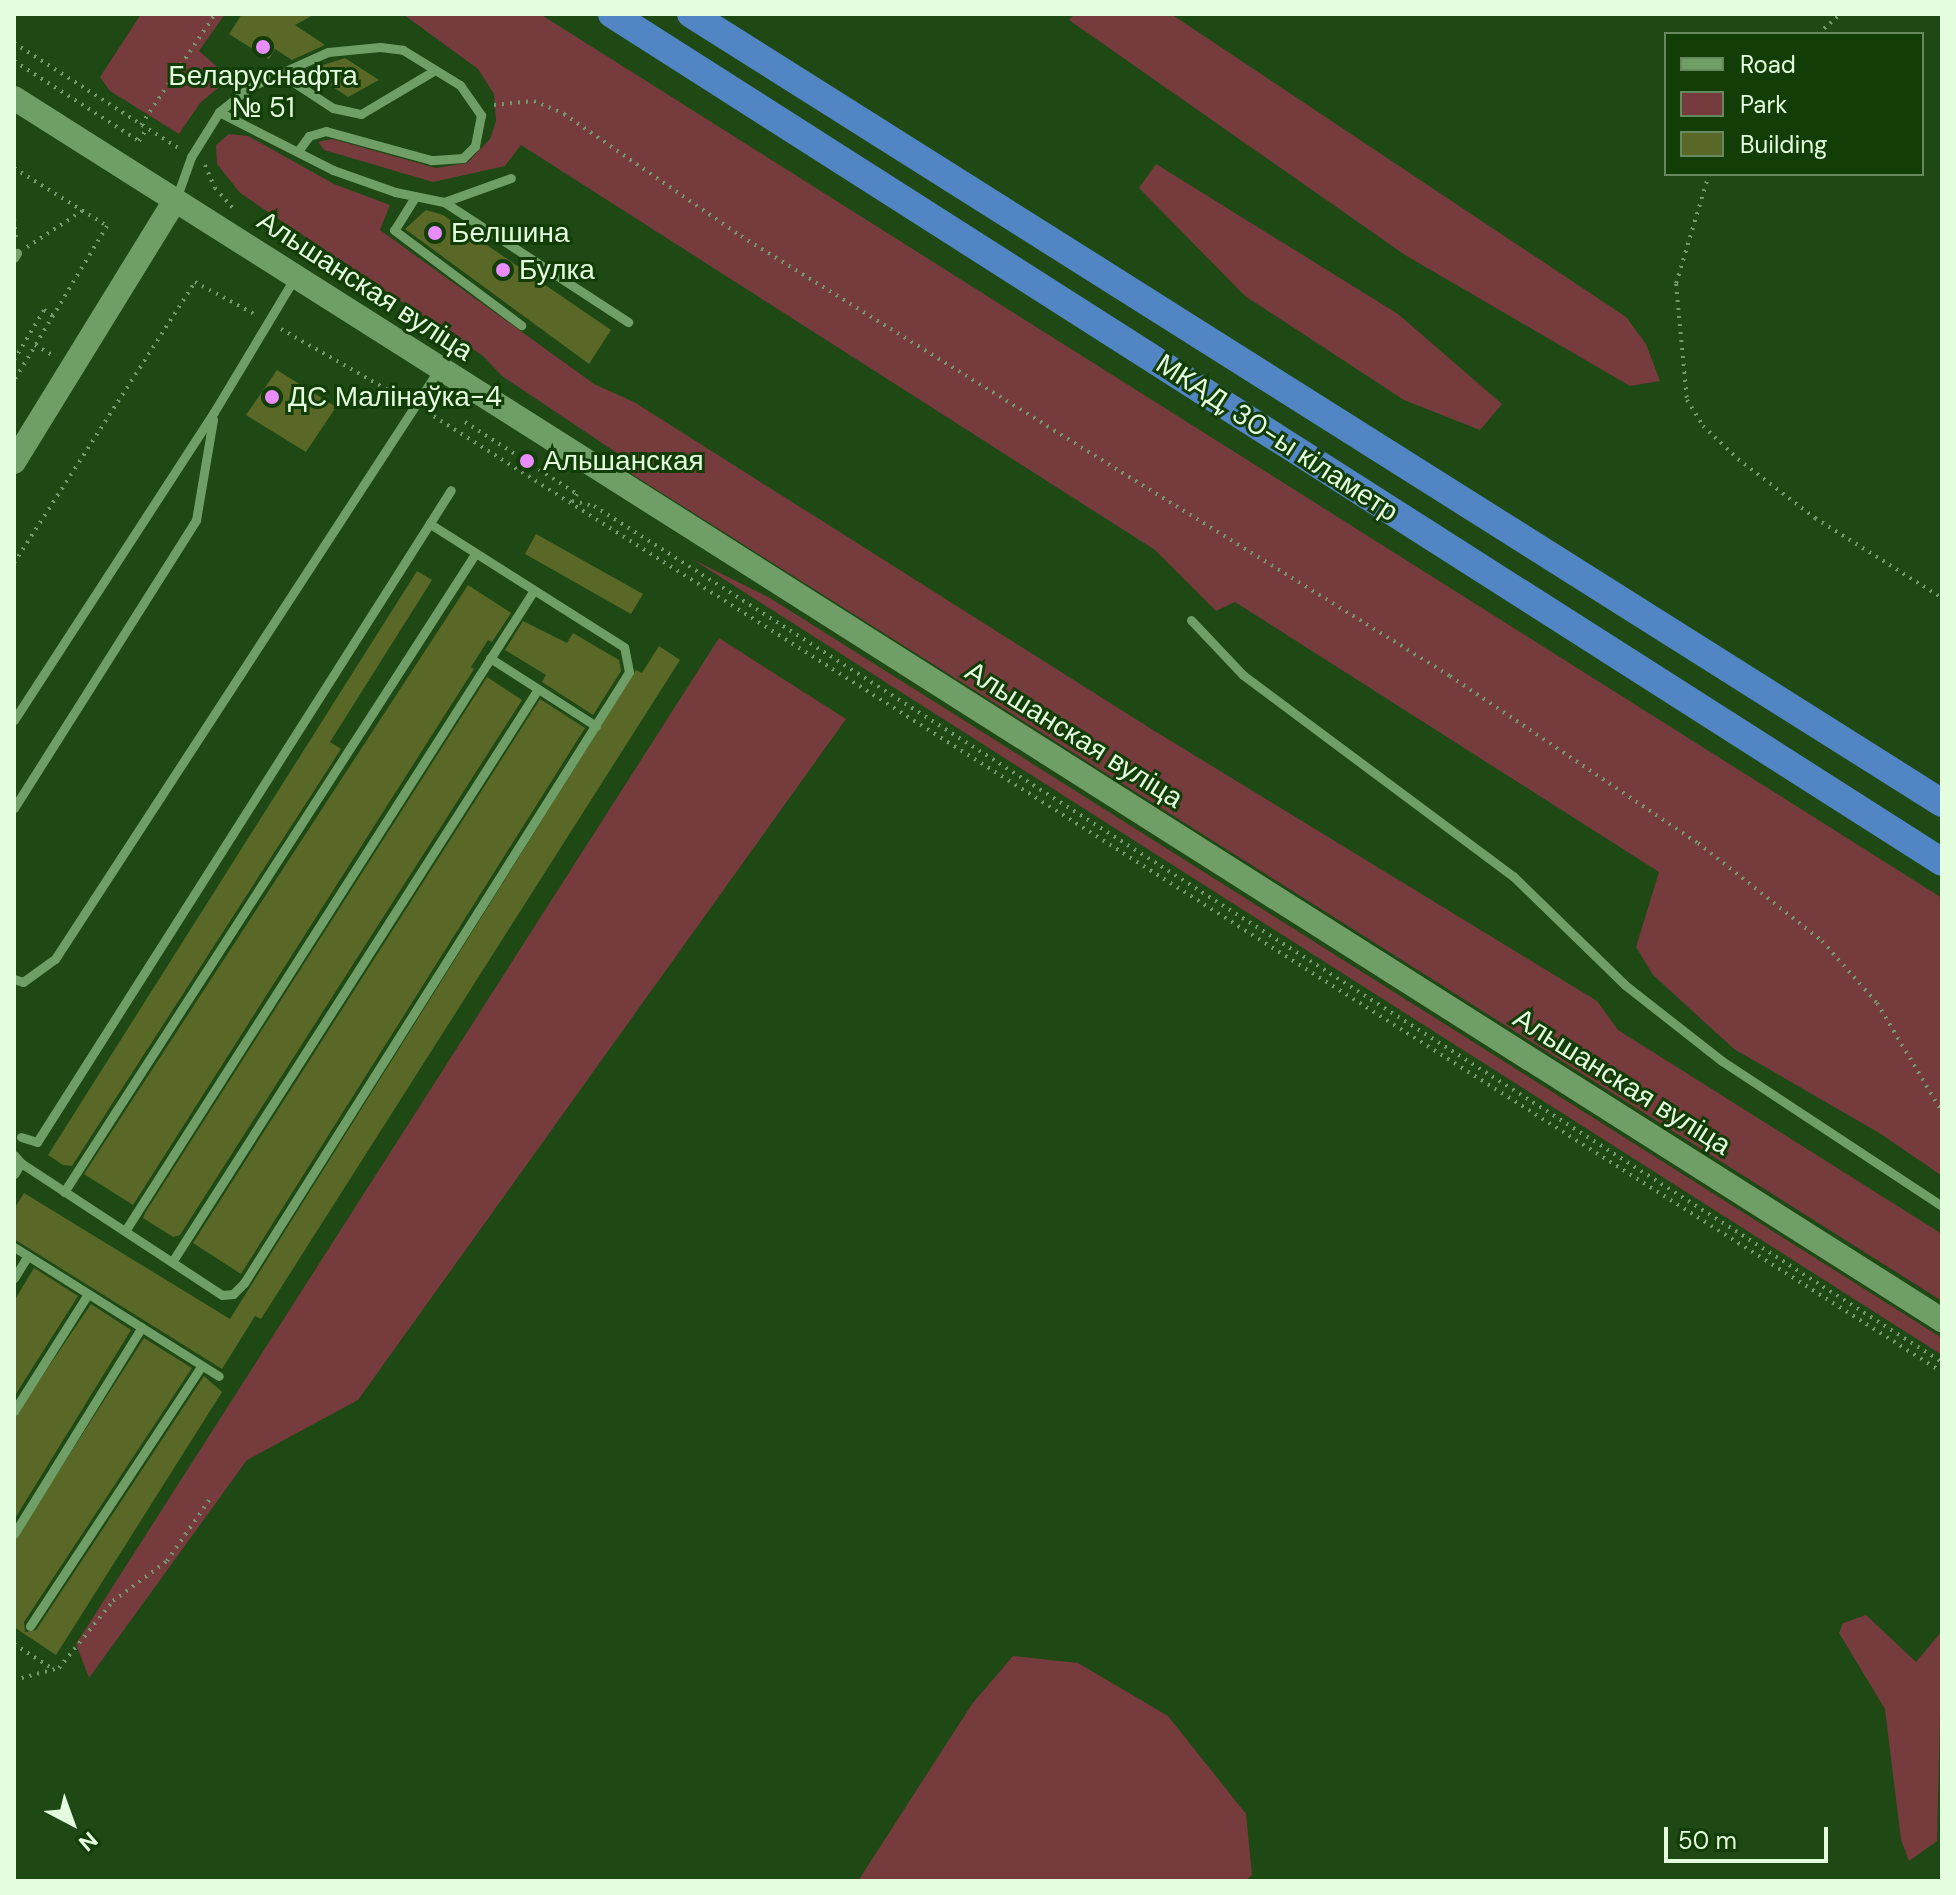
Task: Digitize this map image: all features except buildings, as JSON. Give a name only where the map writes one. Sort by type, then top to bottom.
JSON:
[{"type":"highway","name":"МКАД, 30-ы кіламетр","points":[[612,14],[1942,862]]},
{"type":"highway","name":"МКАД, 30-ы кіламетр","points":[[691,14],[1942,803]]},
{"type":"main road","name":"Альшанская вуліца","points":[[14,98],[1942,1320]]},
{"type":"main road","points":[[14,462],[174,202]]},
{"type":"lane","points":[[174,202],[191,157],[219,112],[250,87],[328,52],[358,47],[403,50],[460,85],[477,107],[480,131],[463,158],[431,160],[326,131],[309,136],[299,150]]},
{"type":"lane","points":[[281,74],[333,108],[361,114],[435,70]]},
{"type":"lane","points":[[219,112],[299,150],[333,170],[415,197],[444,202],[628,322]]},
{"type":"lane","points":[[444,202],[511,178]]},
{"type":"lane","points":[[415,197],[394,230],[521,325]]},
{"type":"lane","points":[[14,720],[214,412],[295,277]]},
{"type":"lane","points":[[14,979],[23,982],[55,959],[439,369]]},
{"type":"lane","points":[[14,808],[196,520],[214,412]]},
{"type":"lane","points":[[21,1137],[37,1142],[451,490]]},
{"type":"lane","points":[[14,1174],[18,1159],[222,1295],[233,1294],[244,1283],[629,672],[624,647],[430,524]]},
{"type":"lane","points":[[64,1192],[475,554]]},
{"type":"lane","points":[[125,1231],[534,590]]},
{"type":"lane","points":[[1191,620],[1243,675],[1513,876],[1625,985],[1709,1052],[1942,1206]]},
{"type":"lane","points":[[490,658],[596,726]]},
{"type":"lane","points":[[172,1262],[538,689]]},
{"type":"lane","points":[[14,1247],[219,1376]]},
{"type":"lane","points":[[14,1278],[28,1256]]},
{"type":"lane","points":[[14,1411],[88,1294]]},
{"type":"lane","points":[[14,1534],[142,1327]]},
{"type":"lane","points":[[30,1626],[201,1367]]},
{"type":"path","points":[[14,43],[141,125],[215,14]]},
{"type":"path","points":[[1820,32],[1840,14]]},
{"type":"path","points":[[14,61],[139,141],[147,128]]},
{"type":"path","points":[[477,107],[534,101],[564,114],[741,236],[1437,667],[1698,843],[1822,941],[1877,1003],[1942,1112]]},
{"type":"path","points":[[14,168],[107,226],[16,371],[14,381]]},
{"type":"path","points":[[1708,176],[1676,284],[1687,400],[1703,426],[1738,459],[1815,518],[1942,598]]},
{"type":"path","points":[[16,256],[82,211]]},
{"type":"path","points":[[14,219],[16,256]]},
{"type":"path","points":[[14,563],[195,282],[417,407],[572,501],[1942,1372]]},
{"type":"path","points":[[14,360],[44,310],[53,316]]},
{"type":"path","points":[[465,422],[577,494],[572,501]]},
{"type":"path","points":[[572,501],[594,506],[1942,1362]]},
{"type":"path","points":[[14,1680],[53,1669],[68,1659],[113,1601],[167,1561],[210,1499]]},
{"type":"path","points":[[14,1644],[53,1669]]},
{"type":"green space","points":[[141,14],[225,14],[199,51],[230,78],[200,103],[179,134],[110,91],[100,77]]},
{"type":"green space","points":[[403,14],[540,14],[1942,898],[1942,1176],[1881,1134],[1734,1049],[1653,975],[1636,947],[1659,872],[1235,602],[1216,611],[1155,550],[521,145],[505,166],[433,182],[324,150],[318,142],[332,139],[436,168],[467,163],[490,139],[496,121],[494,94],[478,69]]},
{"type":"green space","points":[[1075,14],[1171,14],[1626,317],[1646,344],[1660,381],[1630,386],[1405,255],[1069,20]]},
{"type":"green space","points":[[229,134],[248,136],[334,184],[390,205],[380,230],[594,384],[634,402],[1153,730],[1597,1001],[1618,1030],[1942,1234],[1942,1301],[627,471],[617,453],[502,376],[483,356],[240,193],[217,164],[216,145]]},
{"type":"green space","points":[[1156,164],[1398,314],[1502,404],[1480,430],[1404,400],[1245,296],[1139,188]]},
{"type":"green space","points":[[692,559],[770,598],[1942,1338],[1942,1355]]},
{"type":"green space","points":[[719,638],[846,719],[358,1400],[247,1460],[89,1678],[76,1644]]},
{"type":"green space","points":[[1866,1615],[1916,1662],[1942,1631],[1937,1841],[1909,1861],[1901,1840],[1885,1709],[1839,1633],[1843,1623]]},
{"type":"green space","points":[[1013,1656],[1078,1663],[1168,1716],[1246,1814],[1252,1875],[1245,1881],[858,1881],[972,1704]]},
{"type":"place","name":"Беларуснафта № 51","points":[[263,47]]},
{"type":"place","name":"Белшина","points":[[435,233]]},
{"type":"place","name":"Булка","points":[[503,270]]},
{"type":"place","name":"ДС Малінаўка-4","points":[[272,397]]},
{"type":"place","name":"Альшанская","points":[[527,461]]}]
